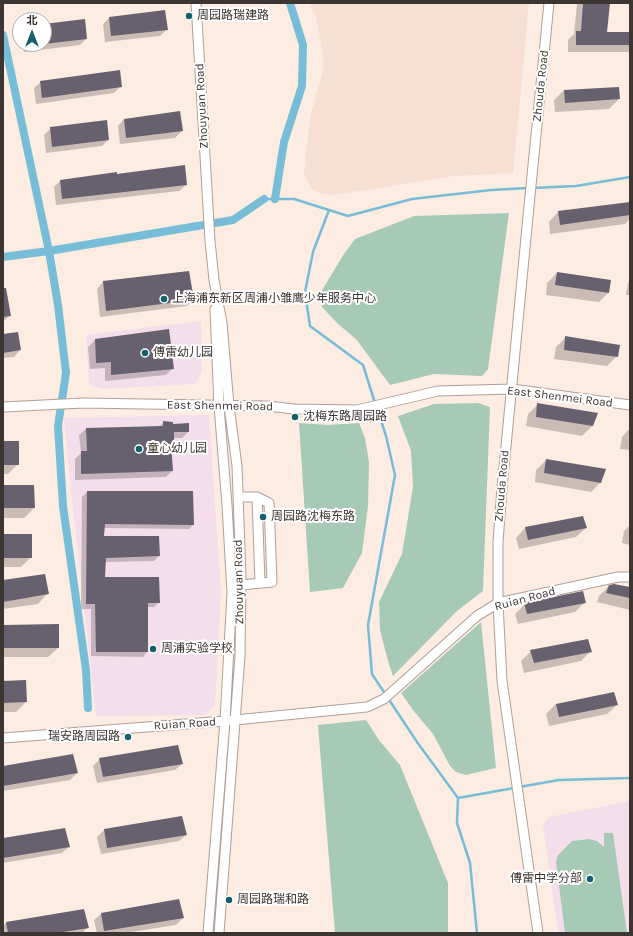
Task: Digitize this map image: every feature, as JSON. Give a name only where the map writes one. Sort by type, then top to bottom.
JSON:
[{"type":"street","name":"Zhouyuan Road","points":[[196,3],[210,241],[224,406],[227,505],[232,593],[225,721],[208,933]]},
{"type":"street","name":"Zhouda Road","points":[[538,933],[502,681],[498,603],[499,521],[528,206],[549,3]]},
{"type":"street","name":"East Shenmei Road","points":[[3,407],[83,404],[268,406],[294,409],[357,410],[438,391],[512,389],[630,405]]},
{"type":"street","name":"Zhouyuan Road","points":[[219,933],[240,656],[241,585],[237,466],[224,406]]},
{"type":"street","points":[[238,497],[257,497],[260,583],[241,585]]},
{"type":"street","name":"Ruian Road","points":[[3,738],[225,721],[367,707],[384,699],[477,616],[498,603],[618,577],[630,577]]},
{"type":"shaded area","points":[[309,3],[529,3],[513,173],[454,176],[333,195],[320,193],[313,190],[304,175],[310,117],[323,71],[323,55],[316,16]]},
{"type":"shaded area","name":"傅雷幼儿园","points":[[201,321],[202,372],[195,384],[100,389],[89,384],[86,335]]},
{"type":"shaded area","name":"周浦实验学校","points":[[209,415],[221,592],[215,706],[205,715],[96,716],[64,418]]},
{"type":"shaded area","name":"傅雷中学分部","points":[[630,801],[630,933],[558,933],[543,825],[549,817]]},
{"type":"green space","points":[[509,213],[488,369],[482,376],[434,374],[390,385],[356,339],[338,324],[322,307],[319,295],[355,239],[414,216]]},
{"type":"green space","points":[[478,403],[490,407],[483,591],[457,611],[393,676],[380,630],[379,602],[402,554],[413,487],[411,451],[398,416],[434,404]]},
{"type":"green space","points":[[299,423],[328,425],[359,423],[365,438],[369,462],[368,506],[362,553],[343,588],[310,592]]},
{"type":"green space","points":[[481,622],[496,768],[466,775],[456,772],[450,766],[433,734],[401,693]]},
{"type":"green space","points":[[366,720],[379,740],[400,765],[448,883],[448,933],[335,933],[318,725]]},
{"type":"green space","points":[[604,833],[613,833],[627,933],[565,933],[556,862],[558,855],[572,841],[588,839],[597,841],[604,847]]},
{"type":"building","points":[[583,3],[610,3],[607,32],[630,32],[630,45],[576,45],[576,31],[581,31]]},
{"type":"building","points":[[165,10],[168,30],[111,36],[109,17]]},
{"type":"building","points":[[85,19],[87,39],[52,43],[52,23]]},
{"type":"building","points":[[120,70],[122,87],[42,98],[40,81]]},
{"type":"building","points":[[619,87],[620,99],[565,103],[564,90]]},
{"type":"building","points":[[180,111],[183,131],[126,138],[124,119]]},
{"type":"building","points":[[107,120],[109,140],[52,147],[50,127]]},
{"type":"building","points":[[185,165],[187,185],[62,199],[60,180]]},
{"type":"building","points":[[630,202],[630,215],[560,225],[558,211]]},
{"type":"building","points":[[189,271],[194,300],[106,311],[103,281]]},
{"type":"building","points":[[557,272],[611,280],[609,293],[555,285]]},
{"type":"building","points":[[3,288],[6,288],[11,316],[3,317]]},
{"type":"building","name":"傅雷幼儿园","points":[[169,329],[174,369],[111,375],[111,362],[96,363],[95,339]]},
{"type":"building","points":[[18,332],[21,350],[3,353],[3,334]]},
{"type":"building","points":[[565,336],[620,345],[618,357],[564,350]]},
{"type":"building","points":[[537,403],[598,413],[593,426],[536,417]]},
{"type":"building","name":"童心幼儿园","points":[[163,421],[173,422],[173,424],[189,423],[189,432],[174,432],[174,442],[171,442],[173,471],[81,474],[81,451],[87,451],[86,428],[163,426]]},
{"type":"building","points":[[3,441],[19,441],[19,465],[3,465]]},
{"type":"building","points":[[546,459],[606,469],[601,483],[544,473]]},
{"type":"building","points":[[3,485],[34,485],[35,508],[3,508]]},
{"type":"building","points":[[87,491],[193,491],[194,525],[105,524],[104,536],[159,536],[160,556],[106,558],[105,577],[159,577],[160,603],[148,603],[148,652],[96,652],[95,604],[86,604]]},
{"type":"building","points":[[583,516],[587,528],[528,540],[525,527]]},
{"type":"building","points":[[3,534],[32,534],[32,558],[3,558]]},
{"type":"building","points":[[45,574],[49,594],[3,602],[3,580]]},
{"type":"building","points":[[614,584],[630,587],[630,598],[606,593],[609,585]]},
{"type":"building","points":[[583,591],[586,603],[527,614],[524,603]]},
{"type":"building","points":[[59,624],[59,648],[3,648],[3,625]]},
{"type":"building","points":[[588,639],[592,652],[534,663],[530,650]]},
{"type":"building","points":[[26,680],[27,702],[3,703],[3,681]]},
{"type":"building","points":[[614,692],[618,705],[559,717],[556,704]]},
{"type":"building","points":[[178,745],[183,764],[103,777],[99,758]]},
{"type":"building","points":[[73,754],[78,773],[3,786],[3,766]]},
{"type":"building","points":[[182,816],[187,835],[107,848],[104,829]]},
{"type":"building","points":[[65,828],[70,847],[3,858],[3,838]]},
{"type":"building","points":[[179,899],[184,918],[104,931],[101,913]]},
{"type":"building","points":[[84,909],[89,928],[56,933],[8,933],[6,922]]},
{"type":"waterway","points":[[275,199],[284,142],[302,86],[303,45],[290,3]]},
{"type":"waterway","points":[[3,35],[49,251],[58,305],[66,373],[58,426],[63,506],[86,670],[88,708]]},
{"type":"waterway","points":[[533,188],[576,186],[630,177]]},
{"type":"waterway","points":[[264,199],[294,199],[348,216],[412,199],[491,190],[528,188]]},
{"type":"waterway","points":[[3,257],[49,251],[233,220],[264,199]]},
{"type":"waterway","points":[[329,210],[313,252],[305,292],[310,326],[363,365],[375,403]]},
{"type":"waterway","points":[[377,408],[386,436],[395,475],[368,625],[372,674],[417,742],[458,798],[457,823],[470,863],[477,933]]},
{"type":"waterway","points":[[519,787],[559,780],[630,778]]},
{"type":"waterway","points":[[458,798],[514,788]]},
{"type":"place","name":"周园路瑞建路","points":[[189,16]]},
{"type":"place","name":"上海浦东新区周浦小雏鹰少年服务中心","points":[[164,299]]},
{"type":"place","name":"傅雷幼儿园","points":[[145,353]]},
{"type":"place","name":"沈梅东路周园路","points":[[295,417]]},
{"type":"place","name":"童心幼儿园","points":[[139,449]]},
{"type":"place","name":"周园路沈梅东路","points":[[263,517]]},
{"type":"place","name":"周浦实验学校","points":[[153,649]]},
{"type":"place","name":"瑞安路周园路","points":[[128,737]]},
{"type":"place","name":"傅雷中学分部","points":[[590,879]]},
{"type":"place","name":"周园路瑞和路","points":[[229,900]]}]
